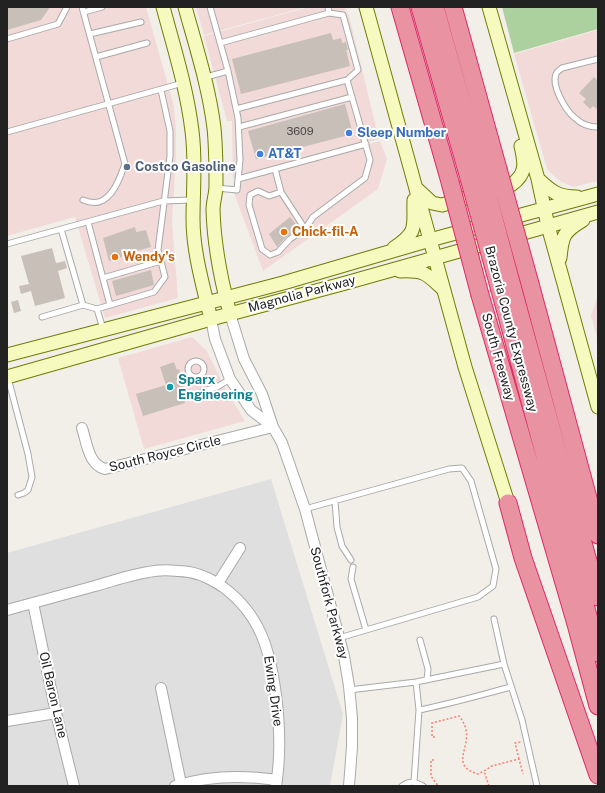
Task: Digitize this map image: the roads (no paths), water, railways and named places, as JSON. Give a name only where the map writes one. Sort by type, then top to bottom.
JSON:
[{"type":"highway","name":"South Freeway","points":[[400,7],[450,182],[480,295],[576,624],[598,706]]},
{"type":"highway","name":"Brazoria County Expressway","points":[[420,7],[483,174]]},
{"type":"highway","name":"Brazoria County Expressway","points":[[435,7],[483,174],[506,288],[598,653]]},
{"type":"highway","points":[[453,7],[483,174],[529,280],[598,535]]},
{"type":"highway","name":"Brazoria County Expressway","points":[[506,288],[598,596]]},
{"type":"highway","points":[[508,503],[523,558],[598,775]]},
{"type":"main road","points":[[163,7],[184,83],[188,104],[194,145],[195,165],[192,220],[194,240],[211,319]]},
{"type":"main road","points":[[185,7],[205,78],[214,128],[216,155],[216,188],[213,209],[215,238],[230,314]]},
{"type":"main road","points":[[366,7],[444,290],[508,503]]},
{"type":"main road","points":[[488,7],[538,179],[548,226],[598,407]]},
{"type":"main road","points":[[184,83],[205,78]]},
{"type":"main road","points":[[415,187],[432,203],[442,205],[511,185],[519,180],[524,161],[521,143],[520,114]]},
{"type":"main road","points":[[538,179],[551,192],[564,197],[594,195]]},
{"type":"main road","points":[[388,252],[404,241],[412,232],[415,225],[415,187]]},
{"type":"main road","name":"Magnolia Parkway","points":[[7,355],[226,298],[594,195]]},
{"type":"main road","points":[[559,266],[562,241],[565,233],[574,225],[597,212]]},
{"type":"main road","name":"Magnolia Parkway","points":[[7,376],[597,212]]},
{"type":"main road","points":[[386,271],[414,270],[426,274],[444,290]]},
{"type":"street","name":"Southfork Parkway","points":[[230,314],[244,359],[262,394],[273,427],[282,443],[305,509],[344,656],[352,718],[352,747],[349,786]]},
{"type":"street","name":"Southfork Parkway","points":[[211,319],[216,339],[230,379],[251,410],[273,427]]},
{"type":"street","name":"South Royce Circle","points":[[82,428],[90,456],[98,467],[105,469],[273,427]]},
{"type":"street","points":[[218,584],[240,548]]},
{"type":"street","name":"Ewing Drive","points":[[7,610],[149,571],[180,571],[203,576],[218,584],[240,602],[250,614],[265,642],[270,658],[279,717],[280,741],[277,783]]},
{"type":"street","name":"Oil Baron Lane","points":[[33,603],[56,713],[74,786]]},
{"type":"street","points":[[161,688],[178,785],[232,778],[258,777],[277,783]]},
{"type":"street","points":[[7,721],[56,713]]},
{"type":"lane","points":[[7,39],[58,24],[67,7]]},
{"type":"lane","points":[[83,200],[98,202],[107,196],[117,184],[125,164],[83,10],[102,7]]},
{"type":"lane","points":[[210,7],[228,71],[239,127],[240,160],[237,190],[216,188]]},
{"type":"lane","points":[[328,7],[329,13]]},
{"type":"lane","points":[[220,43],[329,13],[344,15],[358,70],[348,80],[236,109]]},
{"type":"lane","points":[[90,34],[141,22]]},
{"type":"lane","points":[[96,57],[147,43]]},
{"type":"lane","points":[[598,59],[562,68],[555,75],[559,97],[569,112],[583,124],[598,127]]},
{"type":"lane","points":[[205,78],[228,71]]},
{"type":"lane","points":[[281,192],[269,196],[258,191],[250,195],[249,205],[262,249],[270,255],[278,252],[290,239],[305,229],[313,217],[365,178],[370,160],[348,80]]},
{"type":"lane","points":[[7,132],[184,83]]},
{"type":"lane","points":[[42,317],[83,306],[97,309],[154,292],[165,277],[158,250],[163,201],[170,156],[170,131],[161,90]]},
{"type":"lane","points":[[239,127],[352,97]]},
{"type":"lane","points":[[238,179],[366,144]]},
{"type":"lane","points":[[275,169],[281,192],[305,229]]},
{"type":"lane","points":[[7,244],[163,201],[194,200]]},
{"type":"lane","points":[[88,222],[110,305]]},
{"type":"lane","points":[[61,229],[83,306]]},
{"type":"lane","points":[[103,278],[161,261]]},
{"type":"lane","points":[[97,309],[103,329]]},
{"type":"lane","points":[[7,376],[28,454],[32,477],[28,490],[18,495]]},
{"type":"lane","points":[[203,391],[217,387],[230,379]]},
{"type":"lane","points":[[305,509],[449,469],[462,468],[470,481],[496,569],[493,586],[478,597],[339,638]]},
{"type":"lane","points":[[336,501],[337,527],[342,546],[351,560]]},
{"type":"lane","points":[[353,567],[351,579],[366,630]]},
{"type":"lane","points":[[494,619],[504,664],[522,720],[537,786]]},
{"type":"lane","points":[[420,640],[428,669],[428,680]]},
{"type":"lane","points":[[349,690],[428,680],[504,664]]},
{"type":"lane","points":[[414,782],[419,710],[416,682]]},
{"type":"lane","points":[[419,710],[444,706],[511,687]]},
{"type":"lane","points":[[402,786],[406,783],[414,782],[423,786]]},
{"type":"place","name":"Sleep Number","points":[[349,133]]},
{"type":"place","name":"AT&T","points":[[260,154]]},
{"type":"place","name":"Costco Gasoline","points":[[127,167]]},
{"type":"place","name":"Chick-fil-A","points":[[284,232]]},
{"type":"place","name":"Wendy's","points":[[115,257]]},
{"type":"place","name":"Sparx Engineering","points":[[170,387]]}]
